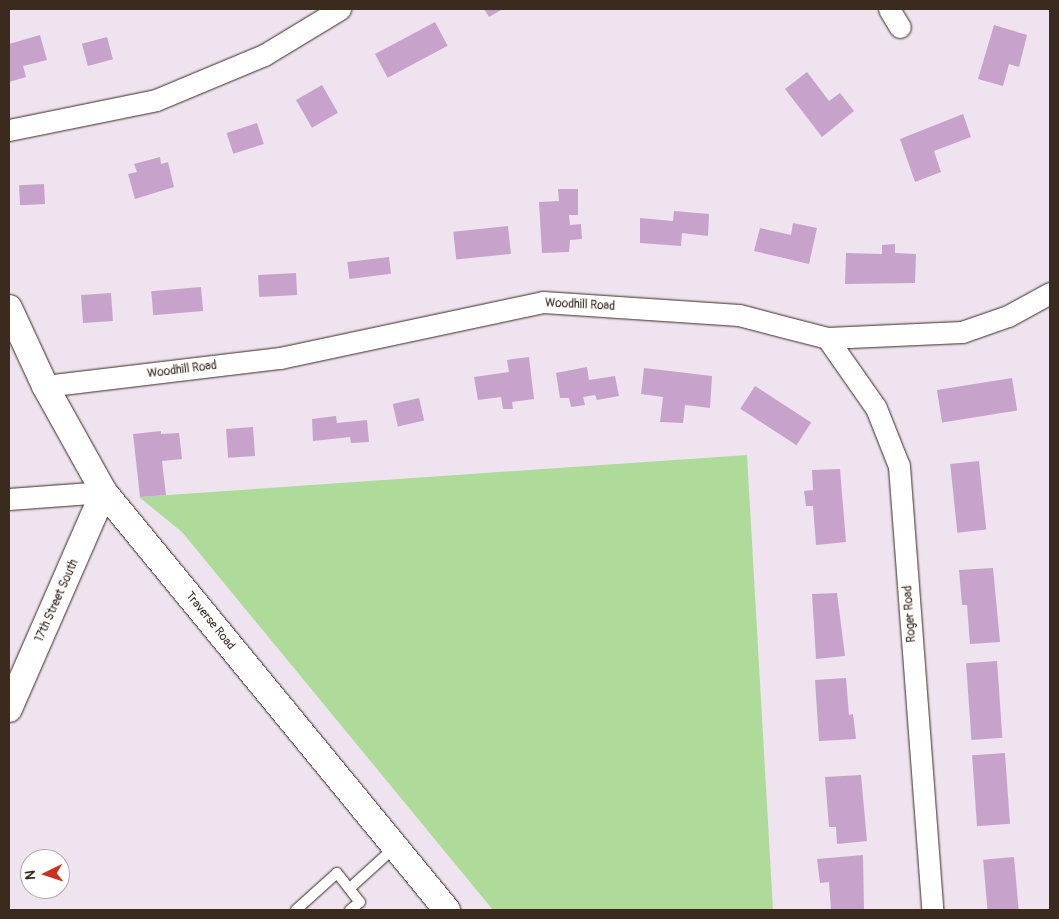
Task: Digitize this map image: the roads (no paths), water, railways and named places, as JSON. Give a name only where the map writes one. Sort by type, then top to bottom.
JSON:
[{"type":"street","points":[[9,130],[156,100],[264,55],[340,9]]},
{"type":"street","points":[[889,9],[900,27]]},
{"type":"street","name":"Woodhill Road","points":[[45,386],[280,358],[542,302],[739,314],[827,338],[962,332],[1008,316],[1050,293]]},
{"type":"street","name":"Traverse Road","points":[[9,308],[45,386],[104,492],[447,910]]},
{"type":"street","name":"Roger Road","points":[[827,338],[876,408],[899,466],[932,910]]},
{"type":"street","points":[[9,499],[104,492]]},
{"type":"street","name":"17th Street South","points":[[9,709],[104,492]]},
{"type":"lane","points":[[350,888],[395,847]]},
{"type":"lane","points":[[296,910],[337,873],[360,902],[350,910]]}]
